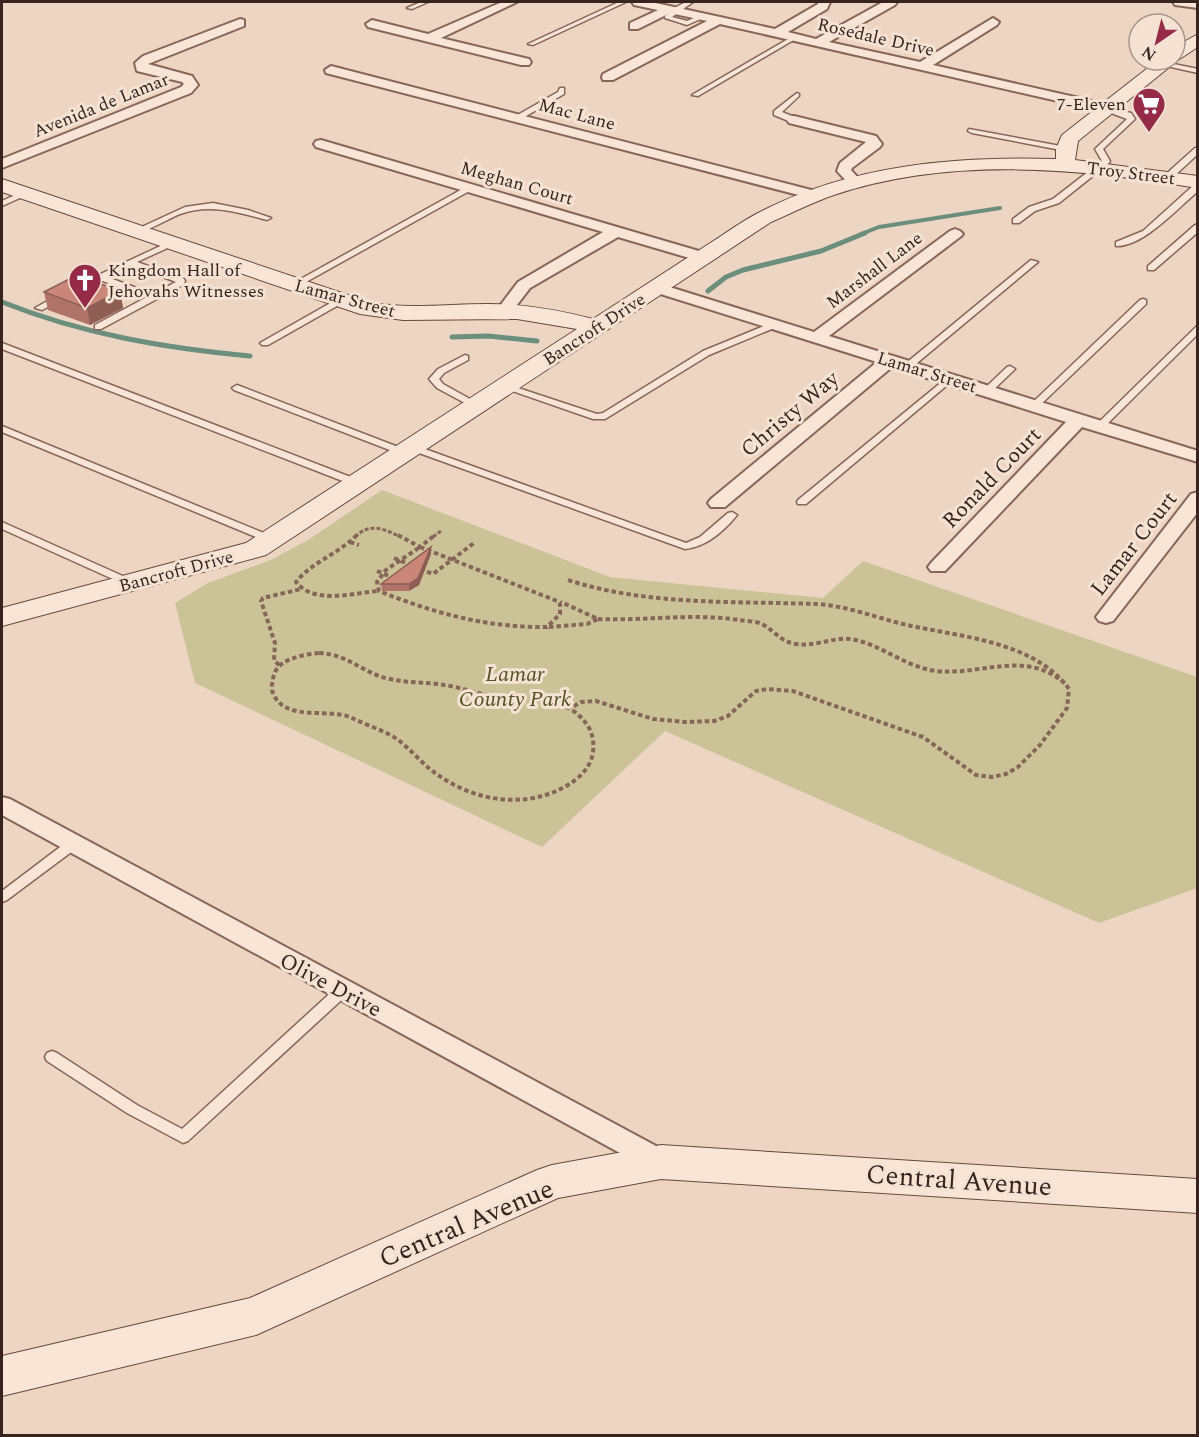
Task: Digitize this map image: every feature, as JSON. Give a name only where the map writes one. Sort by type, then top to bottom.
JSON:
[{"type":"street","points":[[430,38],[511,2]]},
{"type":"street","name":"Rosedale Drive","points":[[638,2],[1106,108]]},
{"type":"street","points":[[778,33],[823,6],[824,2]]},
{"type":"street","points":[[819,42],[891,2]]},
{"type":"street","points":[[1179,2],[1197,5]]},
{"type":"street","points":[[634,26],[673,10]]},
{"type":"street","points":[[608,77],[719,20]]},
{"type":"street","points":[[923,66],[993,22]]},
{"type":"street","name":"Avenida de Lamar","points":[[2,164],[186,90],[191,83],[187,79],[149,71],[142,68],[141,63],[147,58],[240,23]]},
{"type":"street","points":[[372,24],[525,62]]},
{"type":"street","name":"Mac Lane","points":[[331,70],[814,195]]},
{"type":"street","points":[[1065,157],[1069,139],[1153,72]]},
{"type":"street","points":[[794,120],[872,139],[875,144],[845,166],[844,171],[856,183]]},
{"type":"street","name":"Meghan Court","points":[[321,144],[703,257]]},
{"type":"street","name":"Troy Street","points":[[1065,157],[1097,168],[1168,177],[1197,184]]},
{"type":"street","name":"Bancroft Drive","points":[[4,614],[256,549],[764,218],[814,195],[906,172],[1065,157]]},
{"type":"street","name":"Lamar Street","points":[[2,184],[294,285],[388,313],[412,315],[504,311],[538,314],[596,328]]},
{"type":"street","points":[[504,311],[524,285],[615,232]]},
{"type":"street","name":"Marshall Lane","points":[[818,337],[955,234]]},
{"type":"street","name":"Lamar Street","points":[[657,288],[1197,457]]},
{"type":"street","name":"Christy Way","points":[[725,509],[899,363]]},
{"type":"street","name":"Ronald Court","points":[[938,567],[1079,419]]},
{"type":"street","name":"Lamar Court","points":[[1106,617],[1197,498]]},
{"type":"street","name":"Olive Drive","points":[[2,805],[661,1162]]},
{"type":"street","name":"Central Avenue","points":[[2,1376],[256,1316],[552,1182],[661,1162],[1197,1197]]},
{"type":"lane","points":[[410,8],[425,2]]},
{"type":"lane","points":[[531,44],[623,2]]},
{"type":"lane","points":[[673,10],[690,2]]},
{"type":"lane","points":[[696,95],[795,37]]},
{"type":"lane","points":[[518,117],[562,93],[562,89]]},
{"type":"lane","points":[[794,120],[777,113],[797,95]]},
{"type":"lane","points":[[1016,221],[1032,209],[1056,201],[1106,160],[1099,149],[1131,119],[1128,115],[1106,108]]},
{"type":"lane","points":[[972,131],[1065,157]]},
{"type":"lane","points":[[1168,177],[1197,150]]},
{"type":"lane","points":[[1119,244],[1146,233],[1197,184]]},
{"type":"lane","points":[[294,285],[469,189]]},
{"type":"lane","points":[[2,204],[27,193]]},
{"type":"lane","points":[[137,231],[188,207],[207,204],[233,207],[267,218]]},
{"type":"lane","points":[[1152,268],[1197,227]]},
{"type":"lane","points":[[39,308],[171,243]]},
{"type":"lane","points":[[99,327],[181,281],[130,262]]},
{"type":"lane","points":[[899,363],[1034,262]]},
{"type":"lane","points":[[99,277],[154,297]]},
{"type":"lane","points":[[265,343],[341,300]]},
{"type":"lane","points":[[1034,406],[1143,302]]},
{"type":"lane","points":[[506,387],[596,417],[605,416],[705,353],[776,324]]},
{"type":"lane","points":[[1100,426],[1197,328]]},
{"type":"lane","points":[[2,346],[357,483]]},
{"type":"lane","points":[[465,358],[441,371],[434,379],[440,386],[476,406]]},
{"type":"lane","points":[[987,391],[1010,369]]},
{"type":"lane","points":[[802,502],[949,379]]},
{"type":"lane","points":[[237,388],[407,450],[684,546],[692,547],[699,543],[725,509]]},
{"type":"lane","points":[[2,429],[272,540]]},
{"type":"lane","points":[[2,525],[130,583]]},
{"type":"lane","points":[[2,897],[73,844]]},
{"type":"lane","points":[[52,1057],[132,1109],[183,1137],[343,990]]},
{"type":"path","points":[[301,589],[296,582],[302,574],[330,558],[369,527],[386,531],[598,619],[697,616],[740,620],[761,624],[784,642],[799,645],[849,639],[874,646],[916,667],[938,671],[1030,665],[1056,675],[1071,688]]},
{"type":"path","points":[[379,591],[377,582],[382,574],[442,530]]},
{"type":"path","points":[[350,542],[359,545]]},
{"type":"path","points":[[394,558],[433,574],[474,543]]},
{"type":"path","points":[[414,575],[422,570]]},
{"type":"path","points":[[377,571],[394,578]]},
{"type":"path","points":[[568,580],[596,588],[653,597],[835,606],[1003,646],[1052,669],[1071,688],[1071,699],[1067,708],[1027,761],[1017,769],[984,777],[976,775],[923,737],[793,691],[767,689],[756,691],[728,716],[714,721],[685,722],[653,719],[596,701],[581,702],[571,708]]},
{"type":"path","points":[[279,665],[274,660],[275,643],[261,602],[263,598],[275,594],[301,589],[314,594],[330,596],[379,591],[486,624],[507,627],[587,624],[598,619]]},
{"type":"path","points":[[547,627],[560,615],[560,603],[557,601]]},
{"type":"path","points":[[309,653],[329,655],[344,657],[385,678],[426,681],[486,695],[557,702],[571,708],[591,728],[595,741],[595,753],[586,769],[574,781],[545,794],[524,798],[492,798],[457,786],[422,762],[386,732],[364,726],[345,715],[304,712],[286,706],[278,701],[272,692],[273,674],[279,665],[309,653]]},
{"type":"green space","name":"Lamar County Park","points":[[382,490],[610,577],[823,598],[863,561],[1197,677],[1197,888],[1099,923],[665,731],[542,847],[195,683],[175,603],[208,583],[273,559],[311,538]]},
{"type":"building","points":[[77,275],[120,291],[87,308],[44,292]]},
{"type":"building","points":[[431,547],[418,578],[409,584],[381,584]]},
{"type":"waterway","points":[[861,234],[879,227],[1000,208]]},
{"type":"waterway","points":[[708,291],[726,277],[743,270],[821,251],[865,233]]},
{"type":"waterway","points":[[2,302],[62,323],[124,338],[186,349],[250,356]]},
{"type":"waterway","points":[[452,337],[488,336],[537,341]]},
{"type":"place","name":"7-Eleven","points":[[1149,133]]},
{"type":"place","name":"Kingdom Hall of Jehovahs Witnesses","points":[[85,309]]}]
